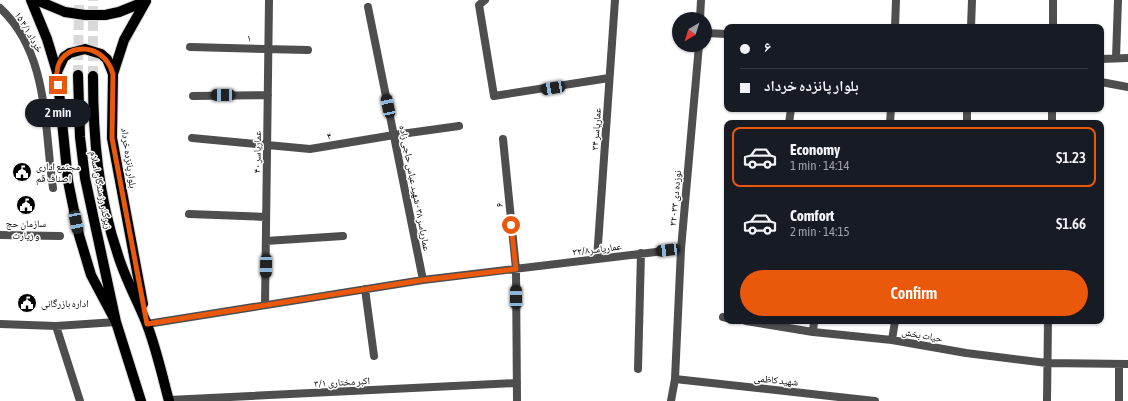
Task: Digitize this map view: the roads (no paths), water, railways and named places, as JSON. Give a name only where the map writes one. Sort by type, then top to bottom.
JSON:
[{"type":"main road","points":[[31,0],[47,39],[57,72],[68,181],[78,235],[91,275],[116,322],[141,401]]},
{"type":"main road","points":[[36,0],[65,12],[85,15],[104,15],[126,10],[147,0]]},
{"type":"main road","name":"بلوار پانزده خرداد","points":[[147,0],[124,40],[113,74],[112,138],[147,324],[169,401]]},
{"type":"main road","points":[[57,72],[59,64],[70,53],[86,49],[101,54],[107,59],[113,74]]},
{"type":"main road","name":"زیرگذر رزمندگان اسلام","points":[[78,75],[79,130],[85,178],[116,322]]},
{"type":"main road","name":"زیرگذر رزمندگان اسلام","points":[[93,76],[94,138],[99,176],[118,256]]},
{"type":"main road","name":"بلوار پانزده خرداد","points":[[118,256],[147,324]]},
{"type":"street","name":"عماریاسر ۴۰","points":[[265,305],[269,0]]},
{"type":"street","name":"عماریاسر ۳۴","points":[[597,259],[615,0]]},
{"type":"street","points":[[700,12],[701,0]]},
{"type":"street","points":[[895,24],[896,0]]},
{"type":"street","points":[[971,24],[972,0]]},
{"type":"street","points":[[1053,0],[1053,24]]},
{"type":"street","points":[[1116,58],[1118,0]]},
{"type":"street","points":[[482,1],[478,5],[494,96],[497,97],[609,78]]},
{"type":"street","name":"عماریاسر ۳۸ - شهید عباس حاجی زاده","points":[[368,7],[423,280]]},
{"type":"street","name":"۱۵ خرداد ۴/۱","points":[[0,8],[8,15],[34,59],[41,86],[53,188]]},
{"type":"street","points":[[712,33],[724,34]]},
{"type":"street","name":"۱","points":[[190,47],[308,50]]},
{"type":"street","name":"۳۲ - نوزده دی ۳۳","points":[[672,401],[675,379],[681,249],[698,52]]},
{"type":"street","points":[[1104,59],[1128,58]]},
{"type":"street","points":[[1104,83],[1128,87]]},
{"type":"street","points":[[194,96],[268,95]]},
{"type":"street","name":"۴","points":[[192,138],[310,149],[459,126]]},
{"type":"street","name":"۶","points":[[502,139],[516,269],[517,401]]},
{"type":"street","points":[[189,214],[266,216]]},
{"type":"street","points":[[0,235],[60,236]]},
{"type":"street","points":[[266,241],[343,236]]},
{"type":"street","name":"عماریاسر۳۲/۸","points":[[147,324],[423,280],[681,249]]},
{"type":"street","points":[[638,369],[641,253]]},
{"type":"street","points":[[365,289],[374,356]]},
{"type":"street","points":[[0,324],[56,326],[116,322]]},
{"type":"street","name":"حیات بخش","points":[[773,324],[813,332],[892,340],[966,353],[1047,363],[1128,364]]},
{"type":"street","points":[[813,332],[814,324]]},
{"type":"street","points":[[892,340],[895,324]]},
{"type":"street","points":[[1047,401],[1048,324]]},
{"type":"street","points":[[56,326],[80,401]]},
{"type":"street","points":[[1119,364],[1119,401]]},
{"type":"street","name":"شهید کاظمی","points":[[675,379],[875,401]]},
{"type":"street","name":"۳/۱ اکبر مختاری","points":[[169,401],[516,383]]},
{"type":"tunnel","points":[[78,75],[79,0]]},
{"type":"tunnel","points":[[93,0],[93,76]]},
{"type":"place","name":"مجتمع اداری اصناف قم","points":[[22,172]]},
{"type":"place","name":"سازمان حج و زیارت","points":[[26,205]]},
{"type":"place","name":"اداره بازرگانی","points":[[27,303]]}]
